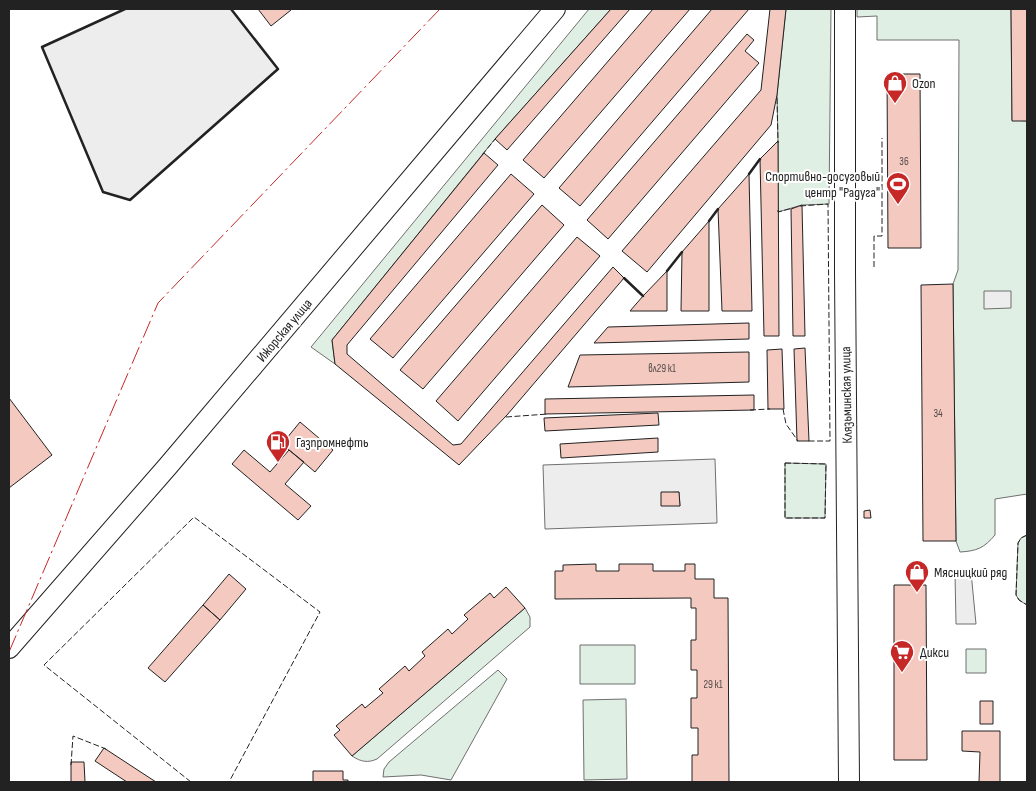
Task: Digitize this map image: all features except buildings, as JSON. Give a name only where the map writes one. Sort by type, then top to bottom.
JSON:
[{"type":"street","name":"Ижорская улица","points":[[9,648],[168,466],[555,9]]},
{"type":"street","name":"Клязьминская улица","points":[[845,9],[849,782]]},
{"type":"green space","points":[[589,9],[611,9],[495,139],[332,340],[335,364],[311,347]]},
{"type":"green space","points":[[786,9],[831,9],[829,204],[802,205],[778,212],[777,95]]},
{"type":"green space","points":[[857,9],[1011,9],[1012,120],[1027,121],[1027,494],[995,499],[995,535],[984,546],[971,551],[960,552],[956,541],[953,284],[958,270],[959,40],[877,40],[877,16],[857,17]]},
{"type":"green space","points":[[785,463],[826,464],[825,518],[785,518]]},
{"type":"green space","points":[[1027,535],[1027,605],[1019,600],[1016,595],[1018,543],[1021,538]]},
{"type":"green space","points":[[525,608],[530,617],[530,627],[377,759],[364,761],[352,756]]},
{"type":"green space","points":[[580,645],[635,645],[635,684],[580,684]]},
{"type":"green space","points":[[966,649],[986,649],[986,673],[966,673]]},
{"type":"green space","points":[[498,670],[507,679],[451,780],[421,775],[383,777],[384,769],[389,762]]},
{"type":"green space","points":[[626,699],[627,779],[584,780],[583,700]]},
{"type":"shaded area","points":[[125,9],[231,9],[278,69],[130,200],[103,192],[42,47]]},
{"type":"shaded area","points":[[984,291],[1011,291],[1011,308],[984,309]]},
{"type":"shaded area","points":[[715,459],[717,523],[545,529],[543,465]],"holes":[[[679,492],[680,506],[661,493]]]},
{"type":"shaded area","points":[[971,572],[976,624],[956,624],[955,573]]},
{"type":"fence","points":[[777,98],[778,143]]},
{"type":"fence","points":[[482,155],[496,138]]},
{"type":"fence","points":[[874,267],[874,236],[882,236],[882,138]]},
{"type":"fence","points":[[800,206],[828,204],[830,441],[806,441]]},
{"type":"fence","points":[[778,210],[778,212],[793,208]]},
{"type":"fence","points":[[750,410],[770,409]]},
{"type":"fence","points":[[783,409],[786,424],[798,441]]},
{"type":"fence","points":[[506,417],[548,414]]},
{"type":"fence","points":[[785,463],[826,464],[825,518],[785,518],[785,463]]},
{"type":"fence","points":[[191,782],[44,665],[194,517],[320,612],[229,782]]},
{"type":"fence","points":[[1027,535],[1021,538],[1018,543],[1016,595],[1019,600],[1027,605]]},
{"type":"fence","points":[[71,765],[73,736],[106,749]]},
{"type":"wall","points":[[125,9],[42,47],[103,192],[130,200],[278,69],[231,9]]},
{"type":"wall","points":[[749,174],[760,159]]},
{"type":"wall","points":[[709,221],[718,209]]},
{"type":"wall","points":[[667,271],[682,252]]},
{"type":"wall","points":[[624,278],[643,296]]},
{"type":"power","points":[[9,652],[158,303],[440,9]]},
{"type":"place","name":"Ozon","points":[[895,104]]},
{"type":"place","name":"Спортивно-досуговый центр \"Радуга\"","points":[[898,205]]},
{"type":"place","name":"Газпромнефть","points":[[278,463]]},
{"type":"place","name":"Мясницкий ряд","points":[[917,593]]},
{"type":"place","name":"Дикси","points":[[902,673]]}]
